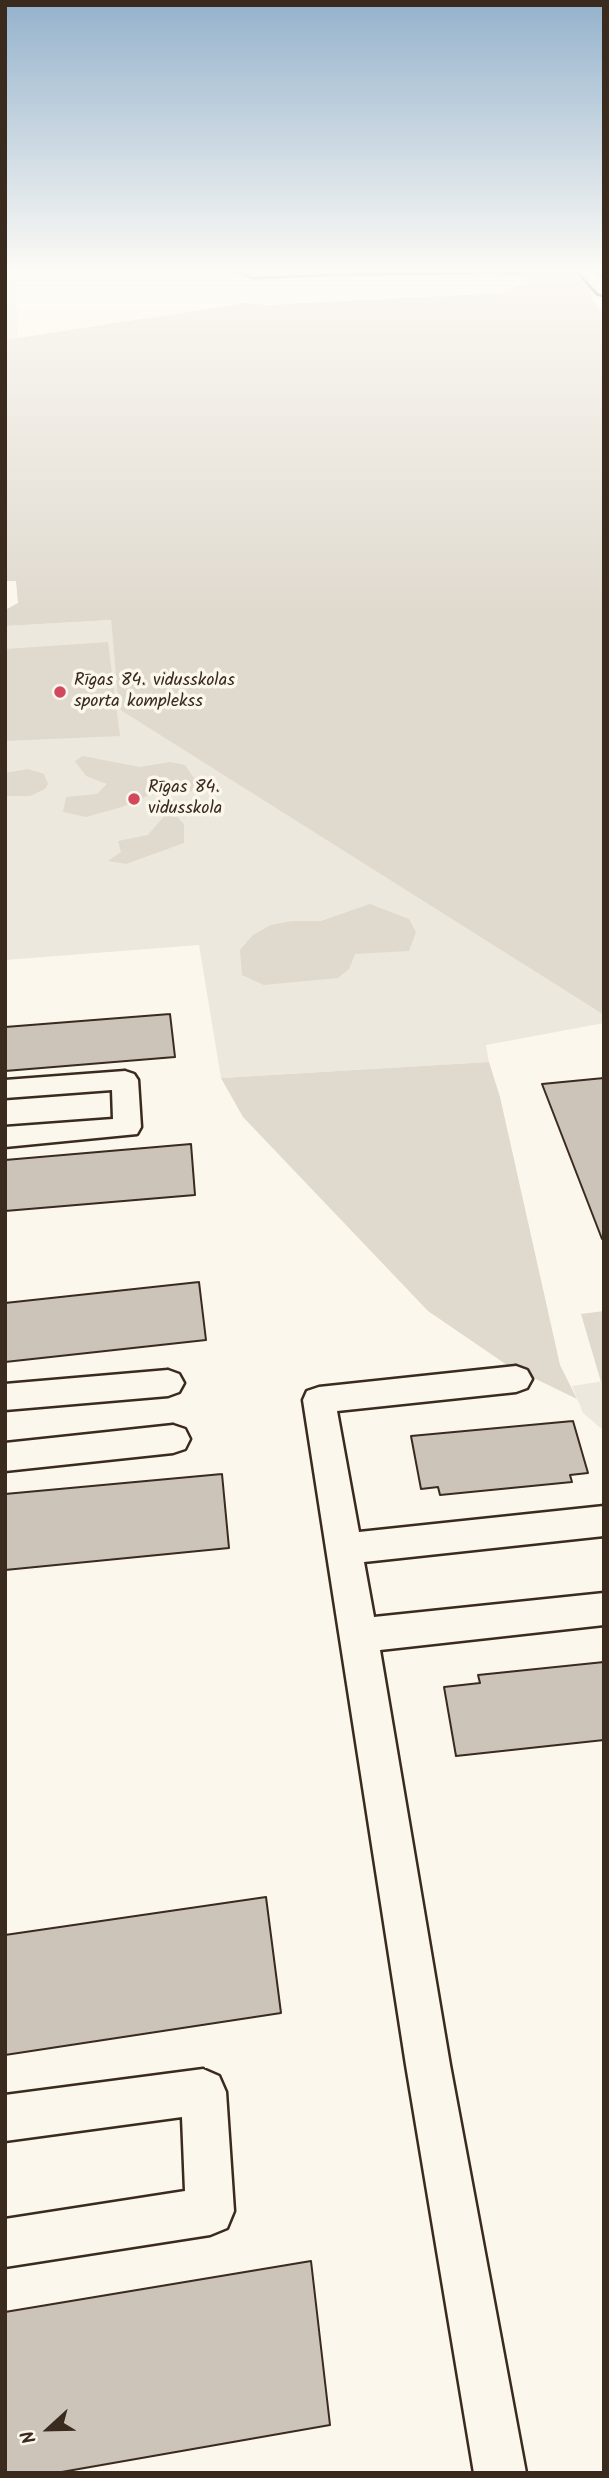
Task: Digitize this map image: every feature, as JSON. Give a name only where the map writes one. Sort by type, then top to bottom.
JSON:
[{"type":"street","points":[[5,1089],[125,1080],[127,1126],[5,1137]]},
{"type":"street","points":[[500,2473],[431,2079],[319,1400],[516,1379]]},
{"type":"street","points":[[5,1398],[168,1383]]},
{"type":"street","points":[[5,1457],[173,1439]]},
{"type":"street","points":[[344,1549],[604,1521]]},
{"type":"street","points":[[358,1636],[604,1609]]},
{"type":"street","points":[[5,2118],[203,2092],[210,2211],[5,2244]]},
{"type":"shaded area","points":[[5,384],[604,384],[604,1015],[119,709],[111,620],[5,626],[5,610],[18,603],[16,581],[5,581]]},
{"type":"shaded area","name":"Rīgas 84. vidusskola","points":[[111,620],[120,709],[604,1015],[604,1023],[486,1045],[489,1062],[221,1078],[199,945],[5,960],[5,626]]},
{"type":"shaded area","name":"Rīgas 84. vidusskolas sporta komplekss","points":[[108,642],[120,736],[5,741],[5,649]]},
{"type":"shaded area","points":[[83,756],[140,767],[170,762],[185,765],[196,781],[191,792],[149,795],[122,807],[86,817],[63,812],[66,797],[97,794],[107,784],[86,776],[75,761]]},
{"type":"shaded area","points":[[28,769],[44,774],[48,784],[45,789],[30,796],[5,796],[5,773]]},
{"type":"shaded area","points":[[165,815],[177,817],[184,824],[184,843],[126,864],[108,861],[121,852],[118,841],[148,835]]},
{"type":"shaded area","points":[[370,904],[409,919],[416,932],[409,951],[355,954],[349,969],[338,978],[264,985],[242,975],[240,950],[253,935],[271,925],[292,921],[321,921]]},
{"type":"shaded area","points":[[489,1062],[500,1097],[560,1365],[577,1399],[507,1365],[428,1311],[243,1117],[221,1078]]},
{"type":"shaded area","points":[[604,1311],[604,1381],[601,1382],[581,1314]]},
{"type":"shaded area","points":[[604,1381],[604,1431],[583,1413],[572,1386]]},
{"type":"building","points":[[170,1014],[175,1057],[5,1071],[5,1027]]},
{"type":"building","points":[[604,1078],[604,1239],[602,1239],[542,1084]]},
{"type":"building","points":[[191,1144],[195,1195],[5,1211],[5,1160]]},
{"type":"building","points":[[199,1282],[206,1340],[5,1362],[5,1303]]},
{"type":"building","points":[[573,1421],[588,1473],[570,1475],[572,1482],[440,1495],[438,1487],[421,1489],[411,1436]]},
{"type":"building","points":[[222,1474],[229,1548],[5,1570],[5,1494]]},
{"type":"building","points":[[604,1662],[604,1740],[456,1756],[444,1687],[480,1683],[478,1675]]},
{"type":"building","points":[[266,1897],[281,2013],[5,2055],[5,1935]]},
{"type":"building","points":[[311,2261],[330,2425],[56,2473],[5,2473],[5,2312]]},
{"type":"place","name":"Rīgas 84. vidusskolas sporta komplekss","points":[[60,692]]},
{"type":"place","name":"Rīgas 84. vidusskola","points":[[134,799]]}]
